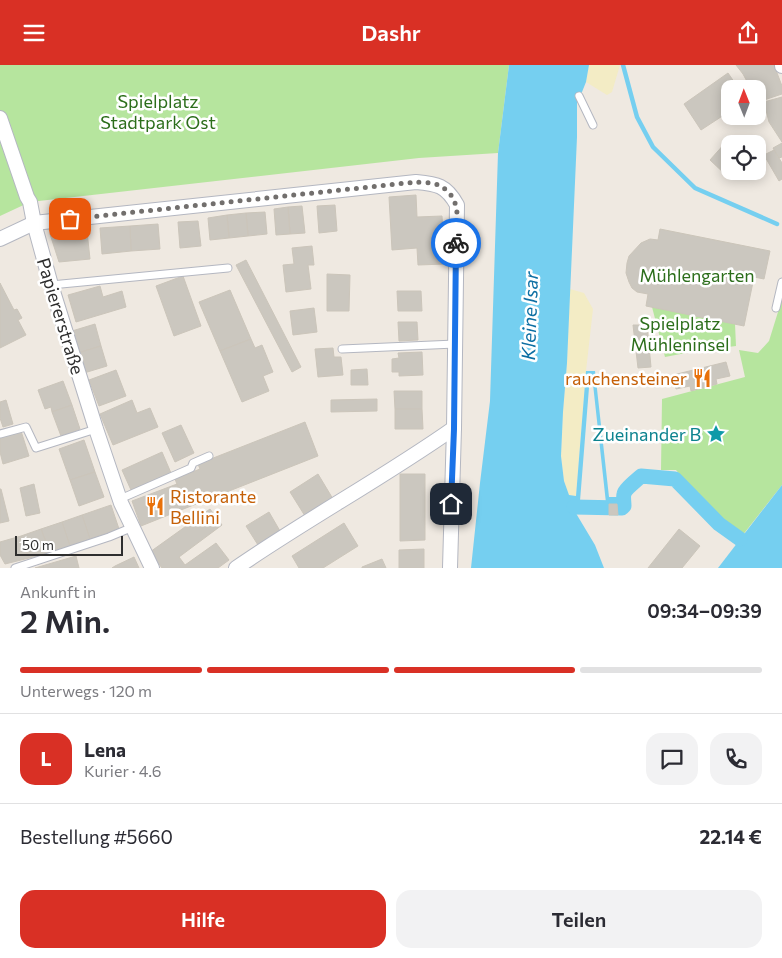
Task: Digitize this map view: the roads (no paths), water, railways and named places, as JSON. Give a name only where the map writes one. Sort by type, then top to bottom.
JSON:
[{"type":"street","name":"Papiererstraße","points":[[0,118],[30,202],[51,285],[96,429],[120,499],[152,568]]},
{"type":"street","points":[[0,239],[34,223],[416,182],[435,184],[451,195],[457,205],[450,568]]},
{"type":"street","points":[[236,568],[454,429]]},
{"type":"lane","points":[[579,96],[593,125]]},
{"type":"lane","points":[[51,285],[228,268]]},
{"type":"lane","points":[[776,308],[782,282]]},
{"type":"lane","points":[[342,349],[455,344]]},
{"type":"lane","points":[[0,434],[26,427],[36,448],[96,429]]},
{"type":"lane","points":[[191,468],[193,463],[209,456]]},
{"type":"lane","points":[[120,499],[191,468],[200,468]]},
{"type":"lane","points":[[15,568],[109,537],[133,527]]},
{"type":"water","name":"Kleine Isar","points":[[509,65],[589,65],[586,82],[577,99],[567,363],[561,456],[564,481],[569,495],[576,496],[586,371],[595,371],[609,497],[623,497],[624,503],[606,503],[592,375],[590,375],[580,501],[575,502],[577,504],[574,510],[595,545],[604,568],[471,568],[490,401],[498,153]]},
{"type":"water","points":[[782,485],[782,568],[718,568]]},
{"type":"waterway","points":[[623,65],[637,117],[653,147],[695,188],[777,224]]},
{"type":"waterway","points":[[574,507],[622,508],[624,506],[625,492],[641,476],[675,479],[719,524],[740,539]]},
{"type":"place","name":"rauchensteiner","points":[[702,378]]},
{"type":"place","name":"Zueinander B","points":[[716,434]]},
{"type":"place","name":"Ristorante Bellini","points":[[155,506]]},
{"type":"park label","name":"Spielplatz Stadtpark Ost","points":[[158,112]]},
{"type":"park label","name":"Mühlengarten","points":[[697,275]]},
{"type":"park label","name":"Spielplatz Mühleninsel","points":[[680,334]]}]
